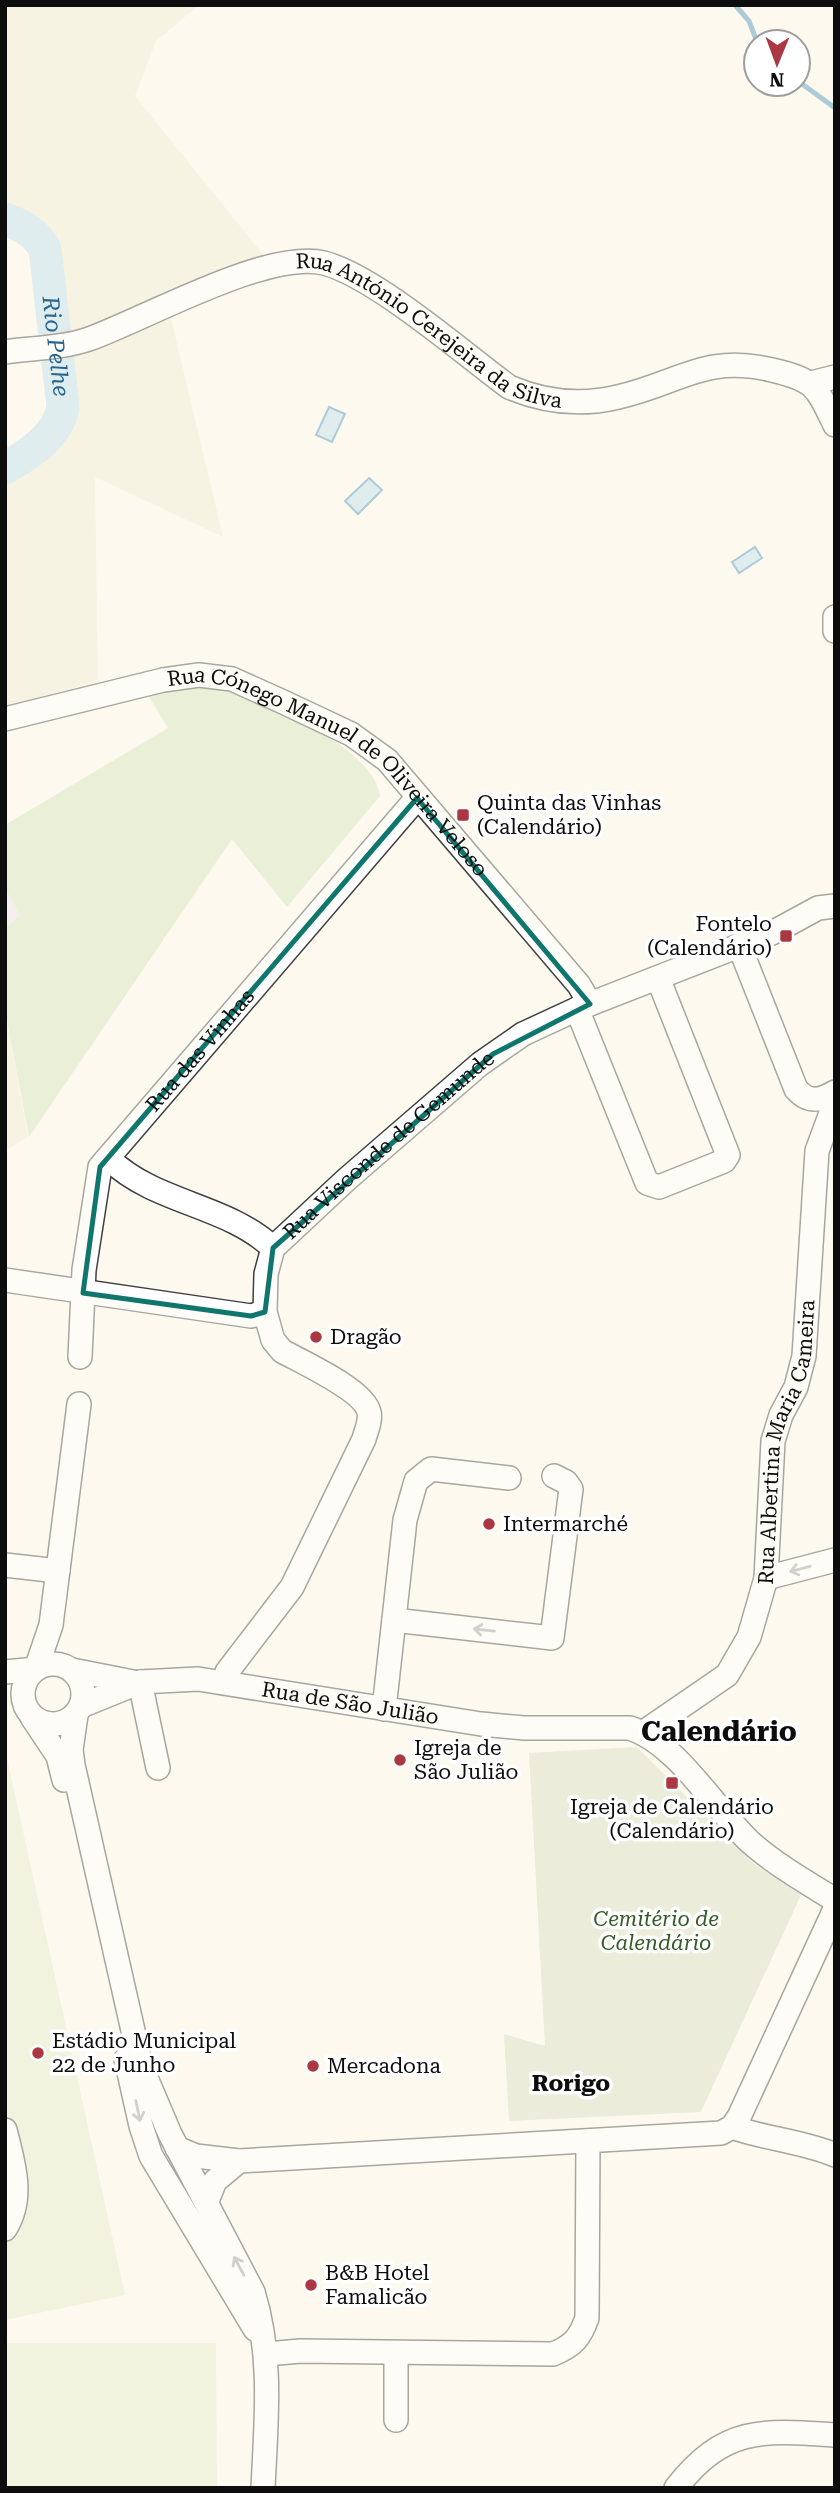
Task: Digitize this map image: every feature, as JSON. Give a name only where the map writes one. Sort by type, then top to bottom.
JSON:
[{"type":"street","name":"Rua António Cerejeira da Silva","points":[[5,352],[55,346],[91,338],[192,295],[281,263],[303,261],[325,264],[367,285],[509,387],[547,399],[593,401],[619,397],[721,363],[742,363],[801,377],[810,383]]},
{"type":"street","points":[[835,377],[810,383],[835,425]]},
{"type":"street","points":[[835,617],[835,631]]},
{"type":"street","name":"Rua Cónego Manuel de Oliveira Veloso","points":[[5,719],[163,680],[214,675],[281,701],[362,740],[387,760],[579,985],[647,1183],[659,1187],[724,1161],[728,1155],[658,978]]},
{"type":"street","name":"Rua das Vinhas","points":[[80,1357],[83,1293],[98,1175],[307,923],[417,798]]},
{"type":"street","name":"Rua Visconde de Gemunde","points":[[224,1682],[227,1672],[292,1587],[364,1439],[369,1423],[364,1401],[355,1393],[282,1351],[273,1340],[265,1312],[266,1274],[273,1248],[347,1179],[486,1059],[523,1034],[584,1006],[772,933],[818,908],[835,906]]},
{"type":"street","points":[[739,945],[796,1089],[806,1098],[813,1100],[835,1092]]},
{"type":"street","name":"Rua Albertina Maria Cameira","points":[[644,1732],[727,1675],[749,1637],[766,1578],[771,1452],[781,1416],[796,1387],[804,1356],[817,1151],[835,1102]]},
{"type":"street","points":[[108,1160],[147,1187],[233,1219],[273,1248]]},
{"type":"street","points":[[5,1280],[251,1316],[265,1312]]},
{"type":"street","points":[[79,1404],[51,1625],[36,1669],[23,1687],[29,1713],[58,1756],[146,2141],[208,2230],[267,2354],[263,2488]]},
{"type":"street","points":[[384,1709],[405,1520],[419,1476],[431,1469],[509,1478]]},
{"type":"street","points":[[394,1620],[552,1638],[570,1489],[566,1482],[554,1476]]},
{"type":"street","points":[[766,1578],[835,1560]]},
{"type":"street","points":[[5,1565],[58,1571]]},
{"type":"street","points":[[51,1625],[68,1668],[82,1686],[73,1766],[133,2037],[148,2086],[173,2141],[207,2201]]},
{"type":"street","points":[[5,1672],[36,1669],[44,1664],[68,1668]]},
{"type":"street","name":"Rua de São Julião","points":[[68,1668],[140,1682]]},
{"type":"street","name":"Rua de São Julião","points":[[78,1710],[140,1682],[168,1678],[224,1682],[500,1726],[613,1726],[644,1732]]},
{"type":"street","points":[[140,1682],[158,1769]]},
{"type":"street","points":[[5,1694],[40,1722],[59,1724],[78,1710]]},
{"type":"street","points":[[644,1732],[668,1752],[751,1842],[835,1900]]},
{"type":"street","points":[[732,2127],[835,1909]]},
{"type":"street","points":[[146,2141],[173,2141],[196,2156],[239,2161],[707,2135],[732,2127],[758,2137],[789,2142],[835,2155]]},
{"type":"street","points":[[5,2130],[17,2187],[15,2206],[5,2229]]},
{"type":"street","points":[[267,2354],[300,2351],[553,2354],[568,2348],[580,2337],[587,2318],[588,2141]]},
{"type":"street","points":[[208,2230],[207,2201],[215,2181],[239,2161]]},
{"type":"street","points":[[396,2353],[396,2420]]},
{"type":"street","points":[[676,2488],[721,2446],[740,2437],[775,2431],[835,2435]]},
{"type":"highlighted area","points":[[417,798],[590,1004],[493,1054],[273,1248],[265,1312],[251,1316],[83,1293],[100,1167]]},
{"type":"shaded area","points":[[5,5],[199,5],[156,41],[135,96],[266,258],[63,337],[56,258],[36,220],[5,209]]},
{"type":"shaded area","points":[[170,314],[223,537],[95,477],[98,681],[5,707],[5,477],[45,448],[68,420],[59,350]]},
{"type":"shaded area","points":[[5,889],[22,915],[5,928]]},
{"type":"shaded area","points":[[5,1010],[28,1137],[5,1151]]},
{"type":"green space","points":[[196,682],[244,695],[273,707],[332,739],[355,757],[372,776],[380,796],[287,907],[232,839],[29,1137],[5,1010],[5,928],[21,915],[5,889],[5,825],[168,728],[146,692]]},
{"type":"green space","name":"Cemitério de Calendário","points":[[637,1747],[753,1863],[801,1895],[701,2112],[509,2121],[504,2034],[545,2046],[529,1753]]},
{"type":"green space","name":"Estádio Municipal 22 de Junho","points":[[5,1749],[125,2295],[5,2320]]},
{"type":"green space","points":[[5,2343],[216,2343],[217,2488],[5,2488]]},
{"type":"water","points":[[329,407],[345,414],[332,442],[316,435]]},
{"type":"water","points":[[369,478],[382,490],[358,514],[345,501]]},
{"type":"water","points":[[755,547],[762,558],[739,573],[732,562]]},
{"type":"waterway","points":[[735,5],[752,28]]},
{"type":"waterway","points":[[812,91],[835,108]]},
{"type":"waterway","name":"Rio Pelhe","points":[[5,219],[28,230],[45,249],[63,406],[56,426],[42,443],[5,468]]},
{"type":"place","name":"Quinta das Vinhas (Calendário)","points":[[463,815]]},
{"type":"place","name":"Fontelo (Calendário)","points":[[786,936]]},
{"type":"place","name":"Dragão","points":[[316,1337]]},
{"type":"place","name":"Intermarché","points":[[489,1524]]},
{"type":"place","name":"Igreja de São Julião","points":[[400,1760]]},
{"type":"place","name":"Igreja de Calendário (Calendário)","points":[[672,1783]]},
{"type":"place","name":"Estádio Municipal 22 de Junho","points":[[38,2053]]},
{"type":"place","name":"Mercadona","points":[[313,2066]]},
{"type":"place","name":"B&B Hotel Famalicão","points":[[311,2285]]},
{"type":"district","name":"Calendário","points":[[719,1731]]},
{"type":"district","name":"Rorigo","points":[[571,2083]]}]
